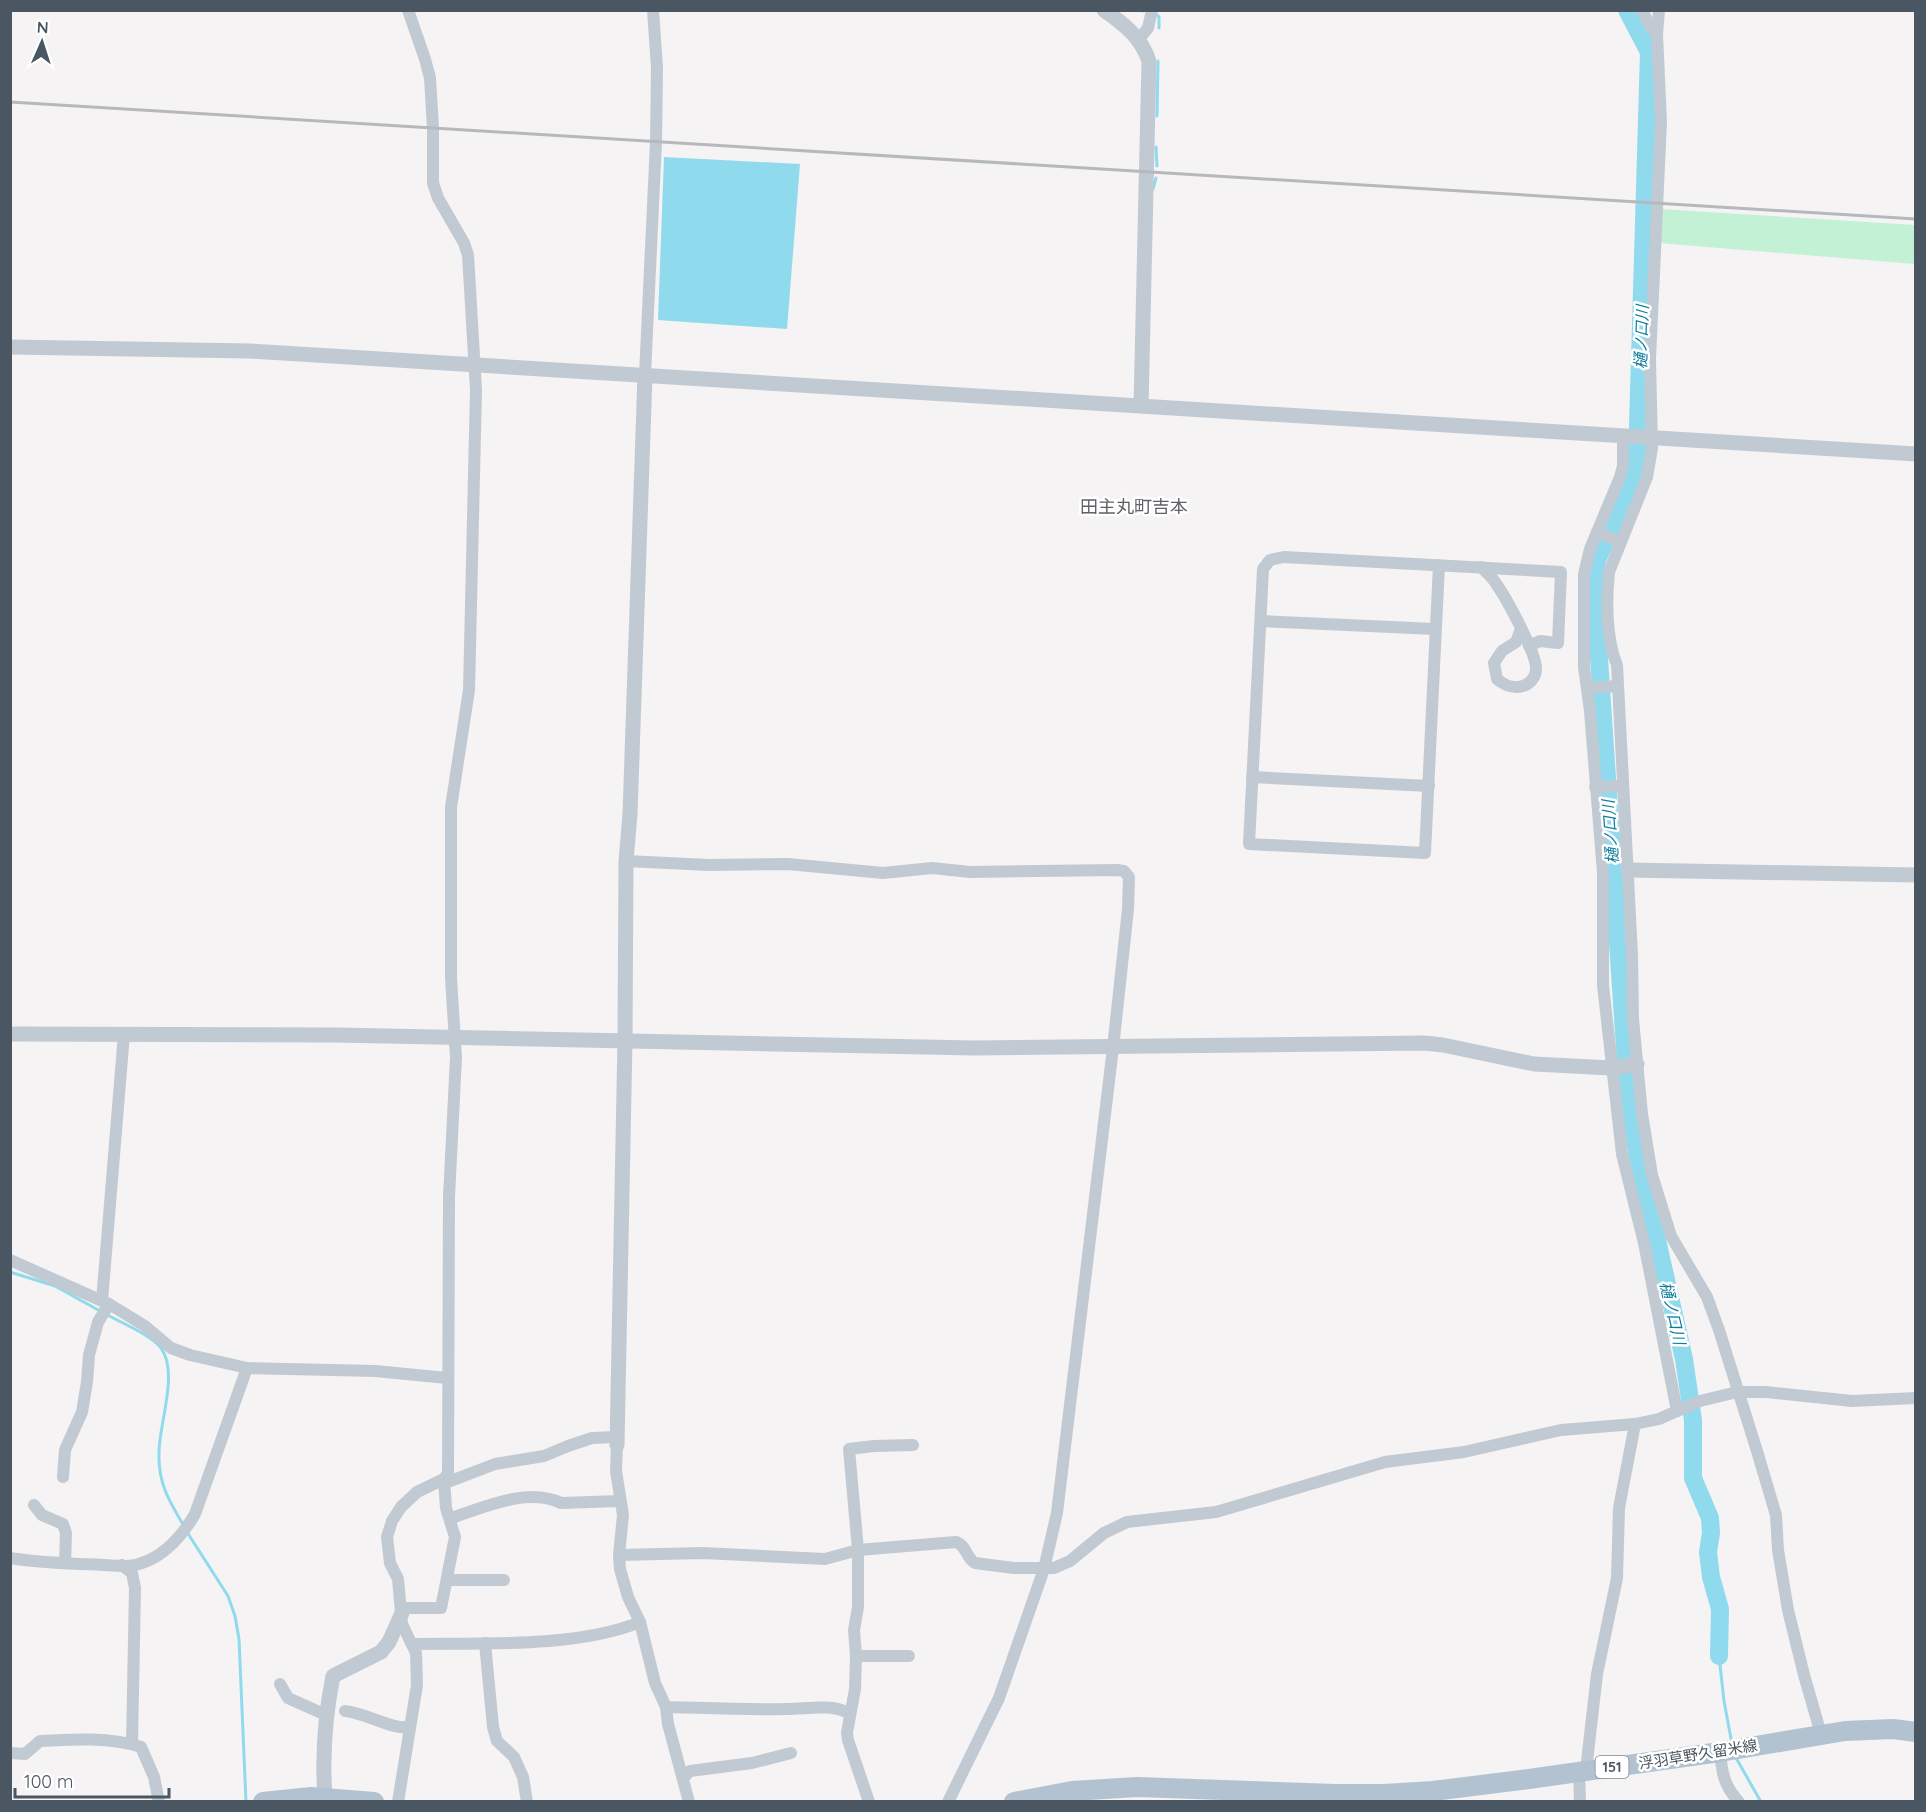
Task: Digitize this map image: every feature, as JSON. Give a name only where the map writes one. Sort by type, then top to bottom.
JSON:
[{"type":"main road","name":"浮羽草野久留米線","points":[[1014,1802],[1072,1791],[1137,1787],[1384,1794],[1478,1786],[1729,1750],[1821,1734],[1869,1729],[1916,1732]]},
{"type":"main road","points":[[263,1802],[316,1798],[374,1802]]},
{"type":"street","points":[[398,1802],[417,1685],[416,1653],[402,1624],[398,1580],[390,1563],[387,1537],[392,1521],[401,1507],[417,1492],[444,1479],[448,1473],[449,1197],[456,1057],[451,978],[451,807],[469,690],[476,401],[468,255],[464,243],[438,198],[433,183],[430,78],[408,10]]},
{"type":"street","points":[[653,10],[657,68],[656,142],[645,375],[630,814],[626,861],[625,1040],[616,1471],[623,1515],[619,1555],[627,1597],[640,1622],[655,1683],[666,1707],[689,1802]]},
{"type":"street","points":[[1104,10],[1138,39],[1145,49],[1149,72],[1141,406]]},
{"type":"street","points":[[1138,39],[1148,28],[1152,10]]},
{"type":"street","points":[[1642,10],[1650,26],[1658,34]]},
{"type":"street","points":[[1659,10],[1661,122],[1650,359],[1648,437],[1650,465],[1647,477],[1618,541],[1607,585],[1612,654],[1617,665],[1615,686],[1628,870],[1635,1064],[1652,1175],[1671,1236],[1707,1297],[1776,1515],[1778,1550],[1788,1610],[1821,1734]]},
{"type":"street","points":[[10,347],[203,349],[1916,454]]},
{"type":"street","points":[[1626,436],[1620,477],[1584,574],[1584,667],[1589,688],[1598,787],[1603,873],[1603,986],[1614,1067],[1622,1154],[1680,1410]]},
{"type":"street","points":[[1599,533],[1618,541]]},
{"type":"street","points":[[1439,565],[1425,853],[1249,844],[1263,569],[1270,560],[1284,557],[1481,567],[1561,572],[1558,643],[1540,641],[1529,646]]},
{"type":"street","points":[[1481,567],[1497,585],[1521,629],[1536,666],[1532,680],[1524,686],[1516,687],[1501,683],[1495,673],[1495,661],[1504,649],[1516,642],[1521,629]]},
{"type":"street","points":[[1261,621],[1435,629]]},
{"type":"street","points":[[1589,688],[1615,686]]},
{"type":"street","points":[[1252,777],[1429,786]]},
{"type":"street","points":[[1598,787],[1621,786]]},
{"type":"street","points":[[626,861],[709,865],[788,864],[883,873],[932,868],[970,872],[1124,871],[1128,876],[1128,909],[1113,1048],[1058,1513],[1044,1569],[999,1698],[948,1802]]},
{"type":"street","points":[[1628,870],[1916,875]]},
{"type":"street","points":[[10,1034],[454,1037],[974,1048],[1424,1043],[1534,1064],[1614,1067],[1635,1064]]},
{"type":"street","points":[[63,1477],[65,1450],[82,1412],[89,1355],[106,1304],[124,1034]]},
{"type":"street","points":[[10,1260],[106,1304],[145,1326],[171,1348],[190,1355],[247,1368],[375,1371],[447,1378]]},
{"type":"street","points":[[10,1558],[33,1562],[130,1566],[151,1559],[170,1547],[185,1531],[195,1514],[247,1368]]},
{"type":"street","points":[[619,1555],[703,1553],[825,1559],[858,1550],[956,1542],[962,1544],[971,1561],[975,1563],[1014,1568],[1054,1568],[1070,1561],[1104,1533],[1127,1522],[1216,1512],[1385,1461],[1464,1452],[1561,1430],[1635,1424],[1659,1419],[1700,1401],[1737,1392],[1766,1392],[1852,1401],[1916,1398]]},
{"type":"street","points":[[1580,1802],[1598,1674],[1617,1578],[1619,1508],[1635,1424]]},
{"type":"street","points":[[444,1479],[448,1482],[495,1464],[544,1456],[592,1438],[616,1441]]},
{"type":"street","points":[[869,1802],[848,1740],[855,1689],[854,1630],[858,1607],[858,1550],[849,1449],[913,1445]]},
{"type":"street","points":[[402,1611],[441,1608],[455,1537],[451,1518],[446,1508],[444,1479]]},
{"type":"street","points":[[451,1518],[524,1497],[554,1500],[561,1503],[621,1501]]},
{"type":"street","points":[[34,1505],[42,1515],[63,1524],[66,1533],[65,1563]]},
{"type":"street","points":[[122,1565],[132,1573],[135,1588],[132,1743]]},
{"type":"street","points":[[447,1580],[504,1580]]},
{"type":"street","points":[[316,1798],[324,1775],[326,1715],[333,1676],[381,1652],[389,1642],[402,1611]]},
{"type":"street","points":[[412,1644],[544,1640],[607,1634],[640,1622]]},
{"type":"street","points":[[485,1643],[493,1727],[497,1741],[513,1757],[523,1777],[527,1802]]},
{"type":"street","points":[[856,1656],[909,1656]]},
{"type":"street","points":[[280,1684],[288,1698],[326,1715]]},
{"type":"street","points":[[666,1707],[788,1710],[813,1707],[842,1710],[850,1714]]},
{"type":"street","points":[[345,1711],[355,1712],[400,1728],[410,1727]]},
{"type":"street","points":[[10,1753],[26,1754],[40,1741],[83,1740],[132,1743],[141,1747],[147,1757],[159,1802]]},
{"type":"street","points":[[1729,1750],[1724,1781],[1739,1802]]},
{"type":"street","points":[[684,1777],[690,1770],[752,1763],[791,1753]]},
{"type":"green space","points":[[1660,209],[1915,225],[1915,264],[1659,243]]},
{"type":"water","points":[[664,157],[800,164],[787,329],[658,320]]},
{"type":"waterway","name":"樋ノ口川","points":[[1627,10],[1649,52],[1637,460],[1632,481],[1597,560],[1596,613],[1628,1093],[1637,1152],[1684,1359],[1693,1420],[1693,1478],[1710,1518],[1711,1533],[1708,1552],[1711,1577],[1720,1609],[1719,1656]]},
{"type":"waterway","points":[[1156,14],[1159,17],[1159,28]]},
{"type":"waterway","points":[[1157,116],[1158,61]]},
{"type":"waterway","points":[[1156,147],[1157,166]]},
{"type":"waterway","points":[[1153,189],[1156,178]]},
{"type":"waterway","points":[[10,1272],[55,1286],[100,1311]]},
{"type":"waterway","points":[[106,1314],[150,1338],[161,1348],[166,1358],[168,1384],[160,1441],[160,1474],[184,1526]]},
{"type":"waterway","points":[[187,1532],[228,1596],[235,1616],[239,1639],[246,1802]]},
{"type":"waterway","points":[[1719,1656],[1732,1744]]},
{"type":"waterway","points":[[1735,1756],[1761,1802]]},
{"type":"railway","points":[[10,102],[1916,219]]},
{"type":"district","name":"田主丸町吉本","points":[[1134,506]]}]
